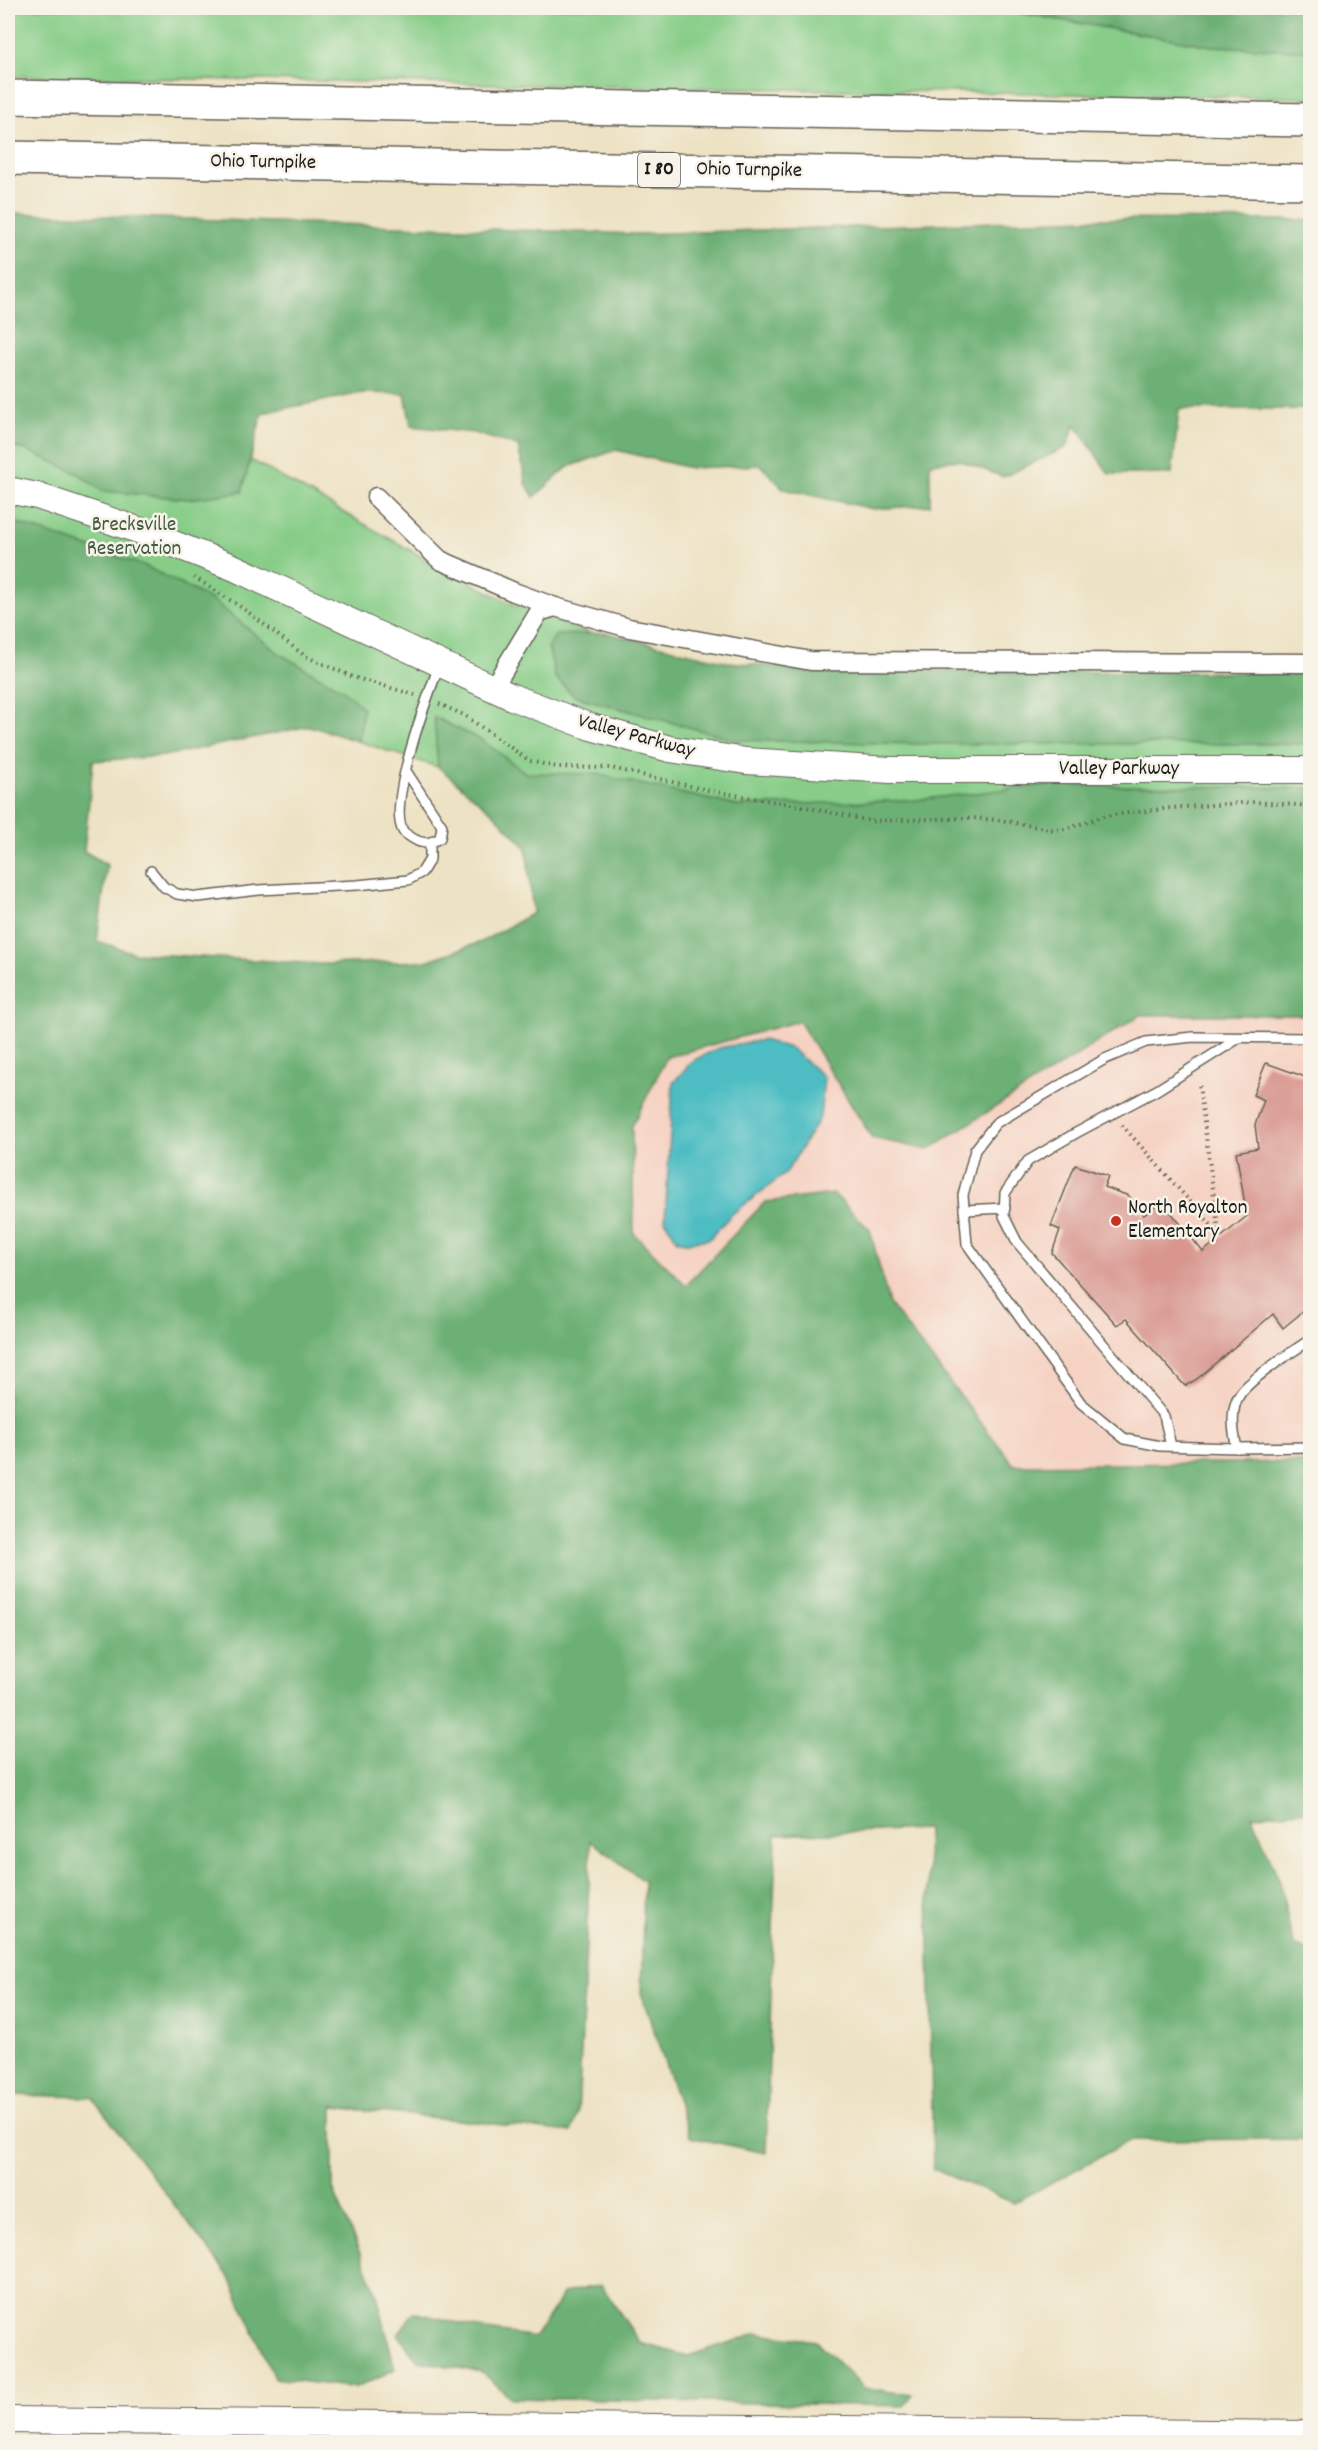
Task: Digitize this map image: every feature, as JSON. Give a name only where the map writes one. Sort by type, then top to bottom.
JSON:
[{"type":"highway","points":[[8,97],[1311,120]]},
{"type":"highway","name":"Ohio Turnpike","points":[[8,158],[1311,182]]},
{"type":"street","name":"Valley Parkway","points":[[8,490],[37,496],[138,530],[235,568],[493,688],[591,727],[670,749],[746,761],[890,770],[1311,770]]},
{"type":"street","points":[[376,497],[440,560],[555,607],[628,628],[811,661],[1311,663]]},
{"type":"street","points":[[493,688],[539,612],[555,607]]},
{"type":"street","points":[[8,2420],[694,2431],[1311,2434]]},
{"type":"lane","points":[[406,771],[442,826],[440,838],[430,844],[417,841],[403,831],[400,818],[406,771],[411,741],[440,664]]},
{"type":"lane","points":[[151,871],[164,887],[177,894],[198,897],[259,890],[357,885],[408,880],[422,872],[430,859],[430,844]]},
{"type":"lane","points":[[1311,1038],[1193,1037],[1146,1042],[1105,1059],[996,1123],[975,1150],[963,1195],[967,1244],[1081,1403],[1125,1438],[1171,1446],[1311,1447]]},
{"type":"lane","points":[[1171,1446],[1164,1416],[1017,1242],[1004,1216],[1005,1193],[1028,1161],[1157,1090],[1240,1038]]},
{"type":"lane","points":[[964,1210],[1005,1208]]},
{"type":"lane","points":[[1237,1448],[1233,1413],[1240,1394],[1311,1340]]},
{"type":"path","points":[[1122,1125],[1219,1234],[1199,1084]]},
{"type":"shaded area","points":[[1140,1015],[1310,1015],[1310,1462],[1014,1465],[889,1304],[870,1230],[765,1202],[686,1286],[634,1235],[632,1126],[667,1057],[799,1021],[871,1138],[928,1150]]},
{"type":"green space","points":[[8,8],[1310,8],[1310,98],[8,76]]},
{"type":"green space","points":[[991,8],[1310,8],[1310,51],[1212,46]]},
{"type":"green space","points":[[8,213],[638,234],[1091,219],[1310,220],[1310,409],[1179,409],[1172,474],[1109,474],[1075,424],[1067,447],[1003,477],[959,460],[930,463],[930,505],[873,509],[784,489],[760,465],[690,468],[616,450],[568,467],[534,497],[526,483],[518,446],[474,433],[411,426],[405,394],[362,393],[262,413],[242,492],[189,499],[102,491],[79,474],[24,449],[8,447]]},
{"type":"green space","name":"Brecksville Reservation","points":[[8,384],[166,412],[440,567],[509,602],[557,622],[611,640],[722,667],[1310,679],[1310,852],[559,806],[8,629]]},
{"type":"green space","points":[[8,520],[145,566],[212,600],[280,654],[343,690],[363,708],[359,741],[310,726],[164,756],[93,761],[84,851],[107,865],[97,941],[134,953],[322,964],[426,961],[481,942],[533,913],[526,847],[493,813],[438,767],[434,717],[483,741],[526,773],[596,774],[738,806],[915,800],[1044,785],[1310,788],[1310,1015],[1140,1015],[928,1150],[872,1138],[799,1021],[667,1057],[632,1126],[634,1234],[686,1285],[765,1202],[834,1194],[870,1230],[889,1304],[1014,1465],[1310,1462],[1310,1810],[1252,1816],[1280,1882],[1293,1945],[1310,1951],[1310,2139],[1131,2140],[1014,2203],[933,2169],[927,1829],[776,1835],[766,2153],[690,2137],[641,1993],[644,1881],[591,1841],[578,2114],[571,2132],[333,2107],[333,2189],[376,2291],[395,2369],[356,2388],[274,2378],[230,2278],[92,2097],[8,2095]]},
{"type":"green space","points":[[607,633],[727,662],[818,670],[1310,673],[1310,744],[923,744],[736,740],[574,696],[555,677],[548,646],[556,635]]},
{"type":"green space","points":[[601,2285],[640,2343],[688,2356],[758,2333],[816,2341],[864,2388],[913,2395],[904,2406],[511,2398],[482,2372],[418,2361],[398,2334],[414,2312],[487,2330],[535,2337],[564,2293]]},
{"type":"green space","points":[[329,2441],[397,2442],[8,2442]]},
{"type":"water","points":[[762,1040],[790,1048],[824,1077],[820,1117],[786,1173],[731,1215],[709,1239],[686,1242],[677,1240],[665,1220],[673,1083],[692,1061],[719,1048]]},
{"type":"building","name":"North Royalton Elementary","points":[[1266,1063],[1311,1079],[1311,1305],[1283,1328],[1273,1314],[1197,1379],[1185,1386],[1126,1319],[1117,1325],[1052,1253],[1060,1230],[1051,1226],[1075,1165],[1108,1176],[1104,1187],[1129,1196],[1144,1215],[1162,1201],[1203,1252],[1247,1216],[1236,1152],[1258,1148],[1255,1125],[1264,1100],[1253,1095]]},
{"type":"place","name":"North Royalton Elementary","points":[[1116,1221]]}]
